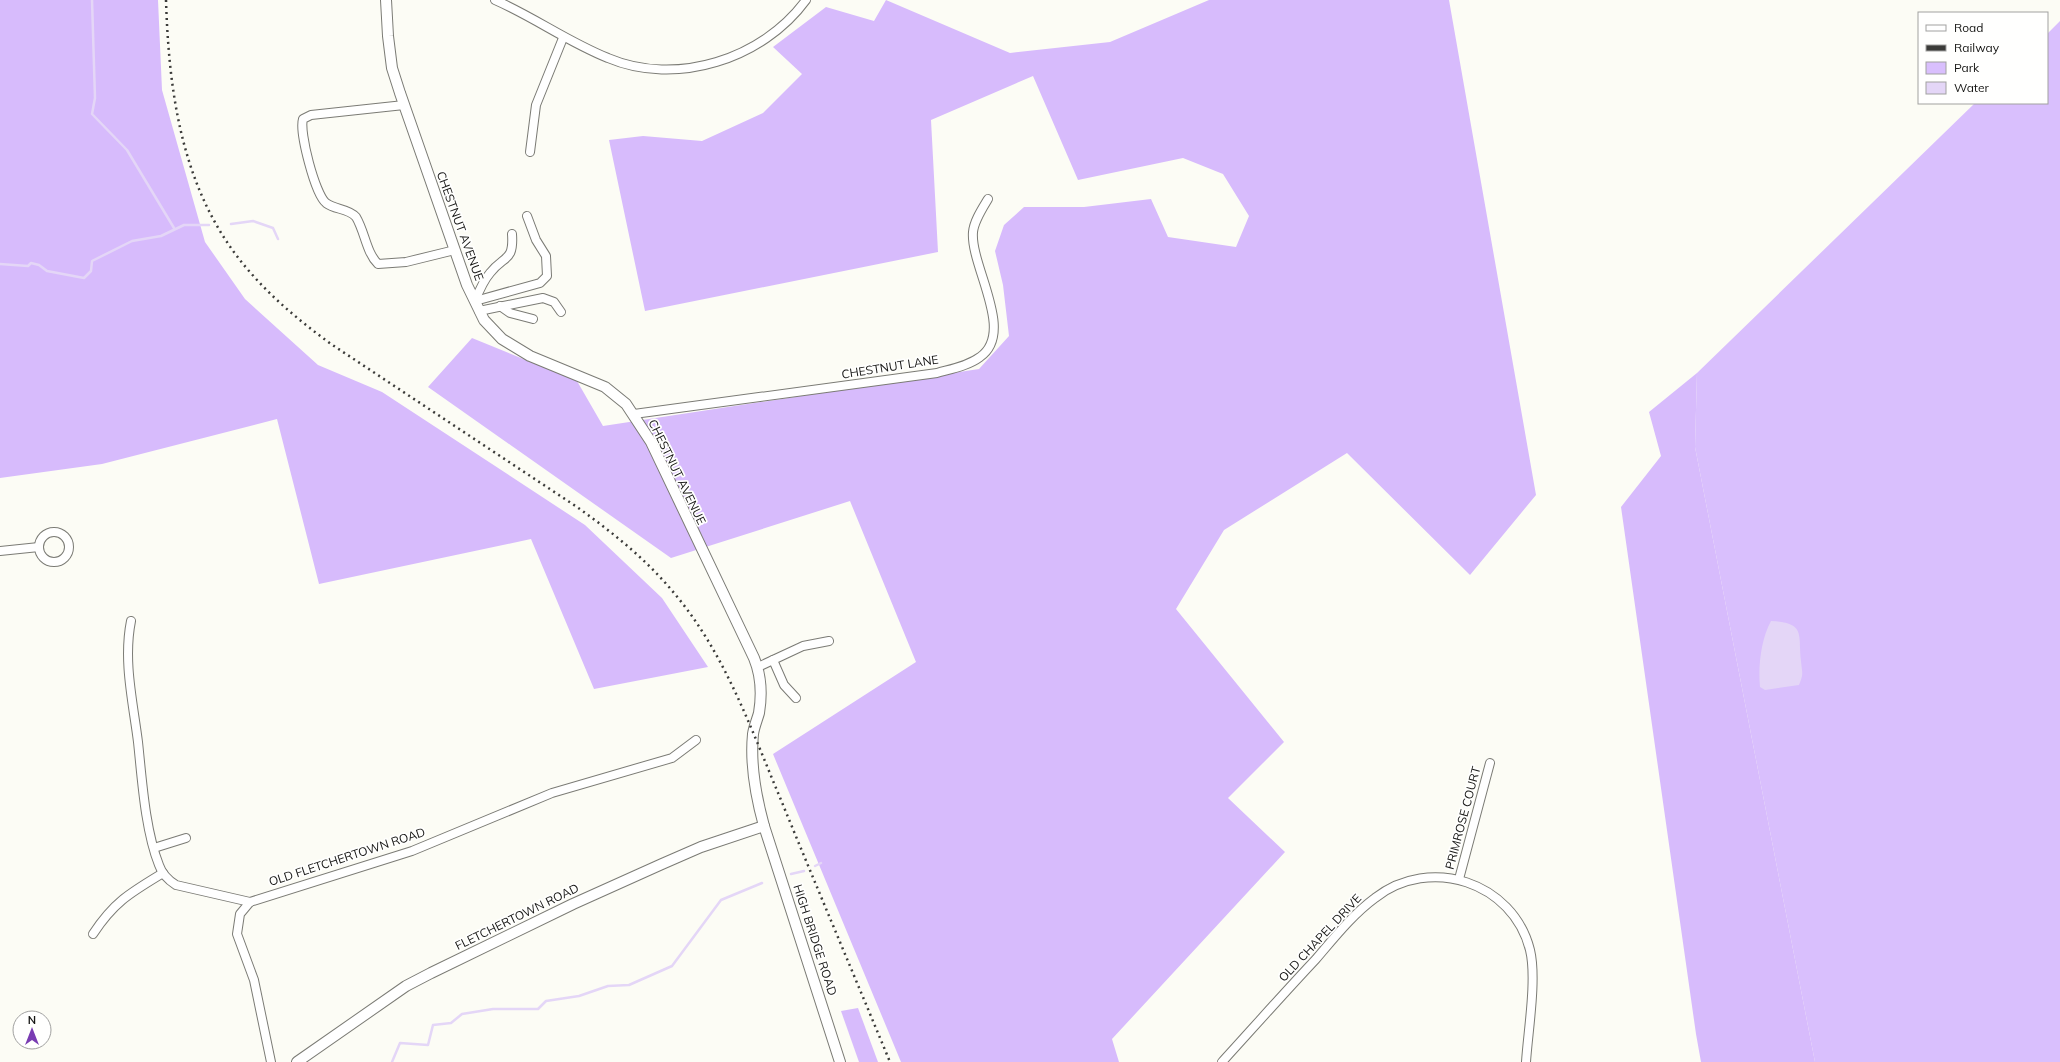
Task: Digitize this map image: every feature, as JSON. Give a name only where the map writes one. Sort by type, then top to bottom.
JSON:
[{"type":"street","name":"CHESTNUT AVENUE","points":[[386,0],[389,49],[404,105],[455,250],[479,311],[492,330],[514,347],[605,387],[619,397],[634,414],[651,442],[758,667],[760,677],[760,703],[753,733],[753,763],[756,796],[764,826]]},
{"type":"street","points":[[495,0],[517,10],[563,38],[609,59],[626,64],[661,69],[700,66],[719,62],[754,45],[788,20],[806,0]]},
{"type":"street","points":[[530,152],[536,105],[563,38]]},
{"type":"street","points":[[404,105],[311,115],[303,119],[302,130],[318,192],[325,202],[352,213],[361,228],[374,259],[378,264],[406,262],[455,250]]},
{"type":"street","name":"CHESTNUT LANE","points":[[634,414],[937,373],[967,363],[981,356],[990,344],[994,325],[993,311],[976,260],[973,232],[974,225],[988,199]]},
{"type":"street","points":[[475,301],[540,283],[546,276],[546,256],[536,240],[527,216]]},
{"type":"street","points":[[475,301],[484,280],[510,254],[512,234]]},
{"type":"street","points":[[479,311],[543,298],[554,302],[561,312]]},
{"type":"street","points":[[500,306],[510,313],[533,319]]},
{"type":"street","points":[[0,551],[39,547]]},
{"type":"street","points":[[131,621],[128,638],[130,686],[144,795],[154,848],[163,873],[167,879],[176,885],[250,902],[240,914],[237,934],[254,980],[270,1062]]},
{"type":"street","points":[[758,667],[803,646],[829,641]]},
{"type":"street","points":[[773,660],[784,685],[796,698]]},
{"type":"street","name":"OLD FLETCHERTOWN ROAD","points":[[250,902],[412,851],[552,793],[672,758],[696,740]]},
{"type":"street","name":"PRIMROSE COURT","points":[[1459,879],[1490,763]]},
{"type":"street","name":"FLETCHERTOWN ROAD","points":[[297,1062],[406,986],[431,973],[573,904],[662,864],[701,847],[764,826]]},
{"type":"street","name":"HIGH BRIDGE ROAD","points":[[764,826],[840,1062]]},
{"type":"street","points":[[154,848],[186,838]]},
{"type":"street","points":[[93,934],[107,914],[118,902],[163,873]]},
{"type":"street","name":"OLD CHAPEL DRIVE","points":[[1222,1062],[1351,920],[1374,898],[1393,887],[1414,880],[1438,878],[1459,879],[1480,887],[1501,902],[1518,922],[1527,942],[1532,975],[1526,1062]]},
{"type":"green space","points":[[2060,21],[2060,1062],[1815,1062],[1695,447],[1697,373],[1974,104],[2048,104],[2048,33]]},
{"type":"shaded area","points":[[0,0],[158,0],[162,90],[205,242],[245,299],[318,365],[382,392],[585,525],[662,598],[708,667],[594,689],[531,539],[319,584],[277,419],[102,464],[0,478]]},
{"type":"shaded area","points":[[886,0],[1010,53],[1110,42],[1209,0],[1449,0],[1536,495],[1470,575],[1347,453],[1224,530],[1176,609],[1284,742],[1228,798],[1285,852],[1112,1039],[1119,1062],[901,1062],[773,754],[916,662],[850,501],[671,558],[428,387],[472,338],[577,381],[603,426],[979,369],[1009,336],[1003,285],[995,251],[1004,225],[1024,207],[1084,207],[1151,199],[1168,237],[1236,247],[1249,216],[1223,174],[1183,158],[1078,180],[1033,76],[931,120],[938,252],[645,311],[609,140],[643,136],[702,141],[763,113],[802,74],[773,47],[826,7],[874,21]]},
{"type":"shaded area","points":[[1697,373],[1695,447],[1815,1062],[1701,1062],[1696,1034],[1621,507],[1661,456],[1649,412]]},
{"type":"shaded area","points":[[858,1008],[878,1062],[859,1062],[841,1011]]},
{"type":"water","points":[[1771,621],[1790,624],[1795,627],[1798,632],[1802,673],[1802,678],[1799,685],[1765,690],[1760,687],[1759,670],[1761,653],[1765,636]]},
{"type":"waterway","points":[[92,0],[95,98],[92,114],[127,150],[174,228]]},
{"type":"waterway","points":[[231,224],[253,221],[273,228],[278,239]]},
{"type":"waterway","points":[[0,264],[28,266],[31,263],[39,265],[47,271],[84,278],[91,271],[92,261],[132,241],[161,236],[184,225],[209,225]]},
{"type":"waterway","points":[[815,866],[821,863]]},
{"type":"waterway","points":[[791,874],[804,871]]},
{"type":"waterway","points":[[392,1062],[400,1043],[428,1045],[433,1025],[451,1023],[462,1014],[493,1009],[538,1009],[546,1001],[579,996],[608,986],[629,985],[672,966],[721,900],[762,883]]},
{"type":"railway","points":[[166,0],[171,73],[176,108],[184,143],[195,177],[209,210],[227,242],[249,271],[288,310],[331,344],[577,507],[603,526],[652,569],[692,616],[722,666],[747,719],[890,1062]]}]
